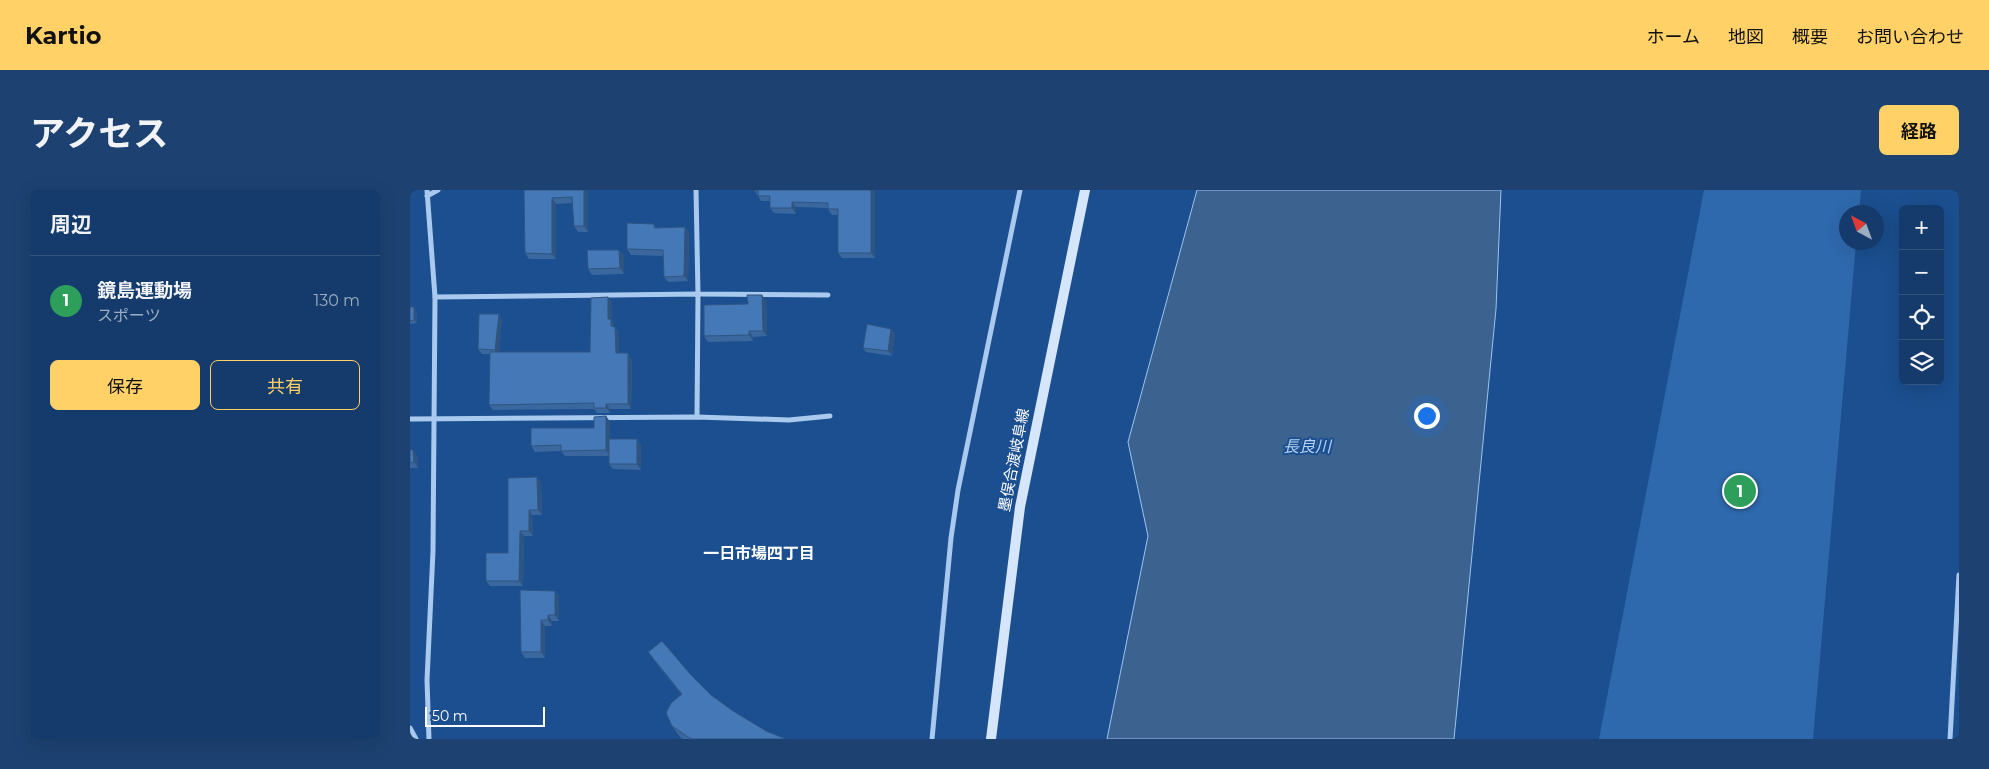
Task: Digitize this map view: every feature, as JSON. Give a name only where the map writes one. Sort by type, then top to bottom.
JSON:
[{"type":"main road","name":"墨俣合渡岐阜線","points":[[991,739],[1020,507],[1085,190]]},
{"type":"street","points":[[429,739],[427,680],[433,551],[435,297],[427,193],[438,190]]},
{"type":"street","points":[[696,190],[698,294],[697,417]]},
{"type":"street","points":[[932,739],[951,538],[958,490],[1020,190]]},
{"type":"street","points":[[435,297],[698,294],[828,295]]},
{"type":"street","points":[[410,419],[697,417],[789,420],[830,416]]},
{"type":"street","points":[[1950,739],[1959,575]]},
{"type":"street","points":[[410,728],[416,739]]},
{"type":"shaded area","points":[[1704,190],[1861,190],[1860,205],[1839,205],[1839,250],[1855,250],[1813,739],[1599,739]]},
{"type":"water","name":"長良川","points":[[1197,190],[1501,190],[1496,309],[1454,739],[1107,739],[1148,536],[1128,442]]},
{"type":"building","points":[[524,190],[584,190],[584,226],[574,226],[572,197],[552,198],[552,254],[525,253]]},
{"type":"building","points":[[754,190],[871,190],[871,253],[838,253],[838,209],[828,209],[828,203],[792,202],[792,208],[770,208],[770,196],[758,196],[758,191]]},
{"type":"building","points":[[627,223],[654,224],[654,228],[685,227],[684,276],[664,277],[663,250],[627,249]]},
{"type":"building","points":[[587,250],[619,250],[620,268],[588,269]]},
{"type":"building","points":[[747,295],[762,295],[763,331],[749,331],[749,335],[704,336],[704,305],[748,304]]},
{"type":"building","points":[[608,297],[608,319],[611,319],[611,326],[615,327],[616,353],[628,353],[628,404],[606,404],[606,408],[594,408],[594,403],[489,405],[490,352],[590,352],[591,298]]},
{"type":"building","points":[[410,307],[414,307],[414,320],[410,321]]},
{"type":"building","points":[[479,314],[499,314],[495,350],[478,349]]},
{"type":"building","points":[[867,324],[891,329],[888,351],[863,348]]},
{"type":"building","points":[[606,416],[606,450],[561,451],[561,445],[531,446],[531,428],[594,428],[594,417]]},
{"type":"building","points":[[609,439],[637,439],[637,464],[609,464]]},
{"type":"building","points":[[410,450],[413,450],[414,462],[410,463]]},
{"type":"building","points":[[537,477],[538,510],[529,510],[529,531],[520,531],[519,581],[486,581],[486,553],[508,553],[508,478]]},
{"type":"building","points":[[520,590],[555,591],[555,615],[548,615],[548,620],[541,620],[541,652],[521,652]]},
{"type":"building","points":[[662,641],[711,695],[766,731],[786,739],[691,739],[672,726],[666,713],[671,703],[682,694],[648,652]]},
{"type":"place","name":"鏡島運動場","points":[[1740,491]]},
{"type":"district","name":"一日市場四丁目","points":[[759,553]]}]
